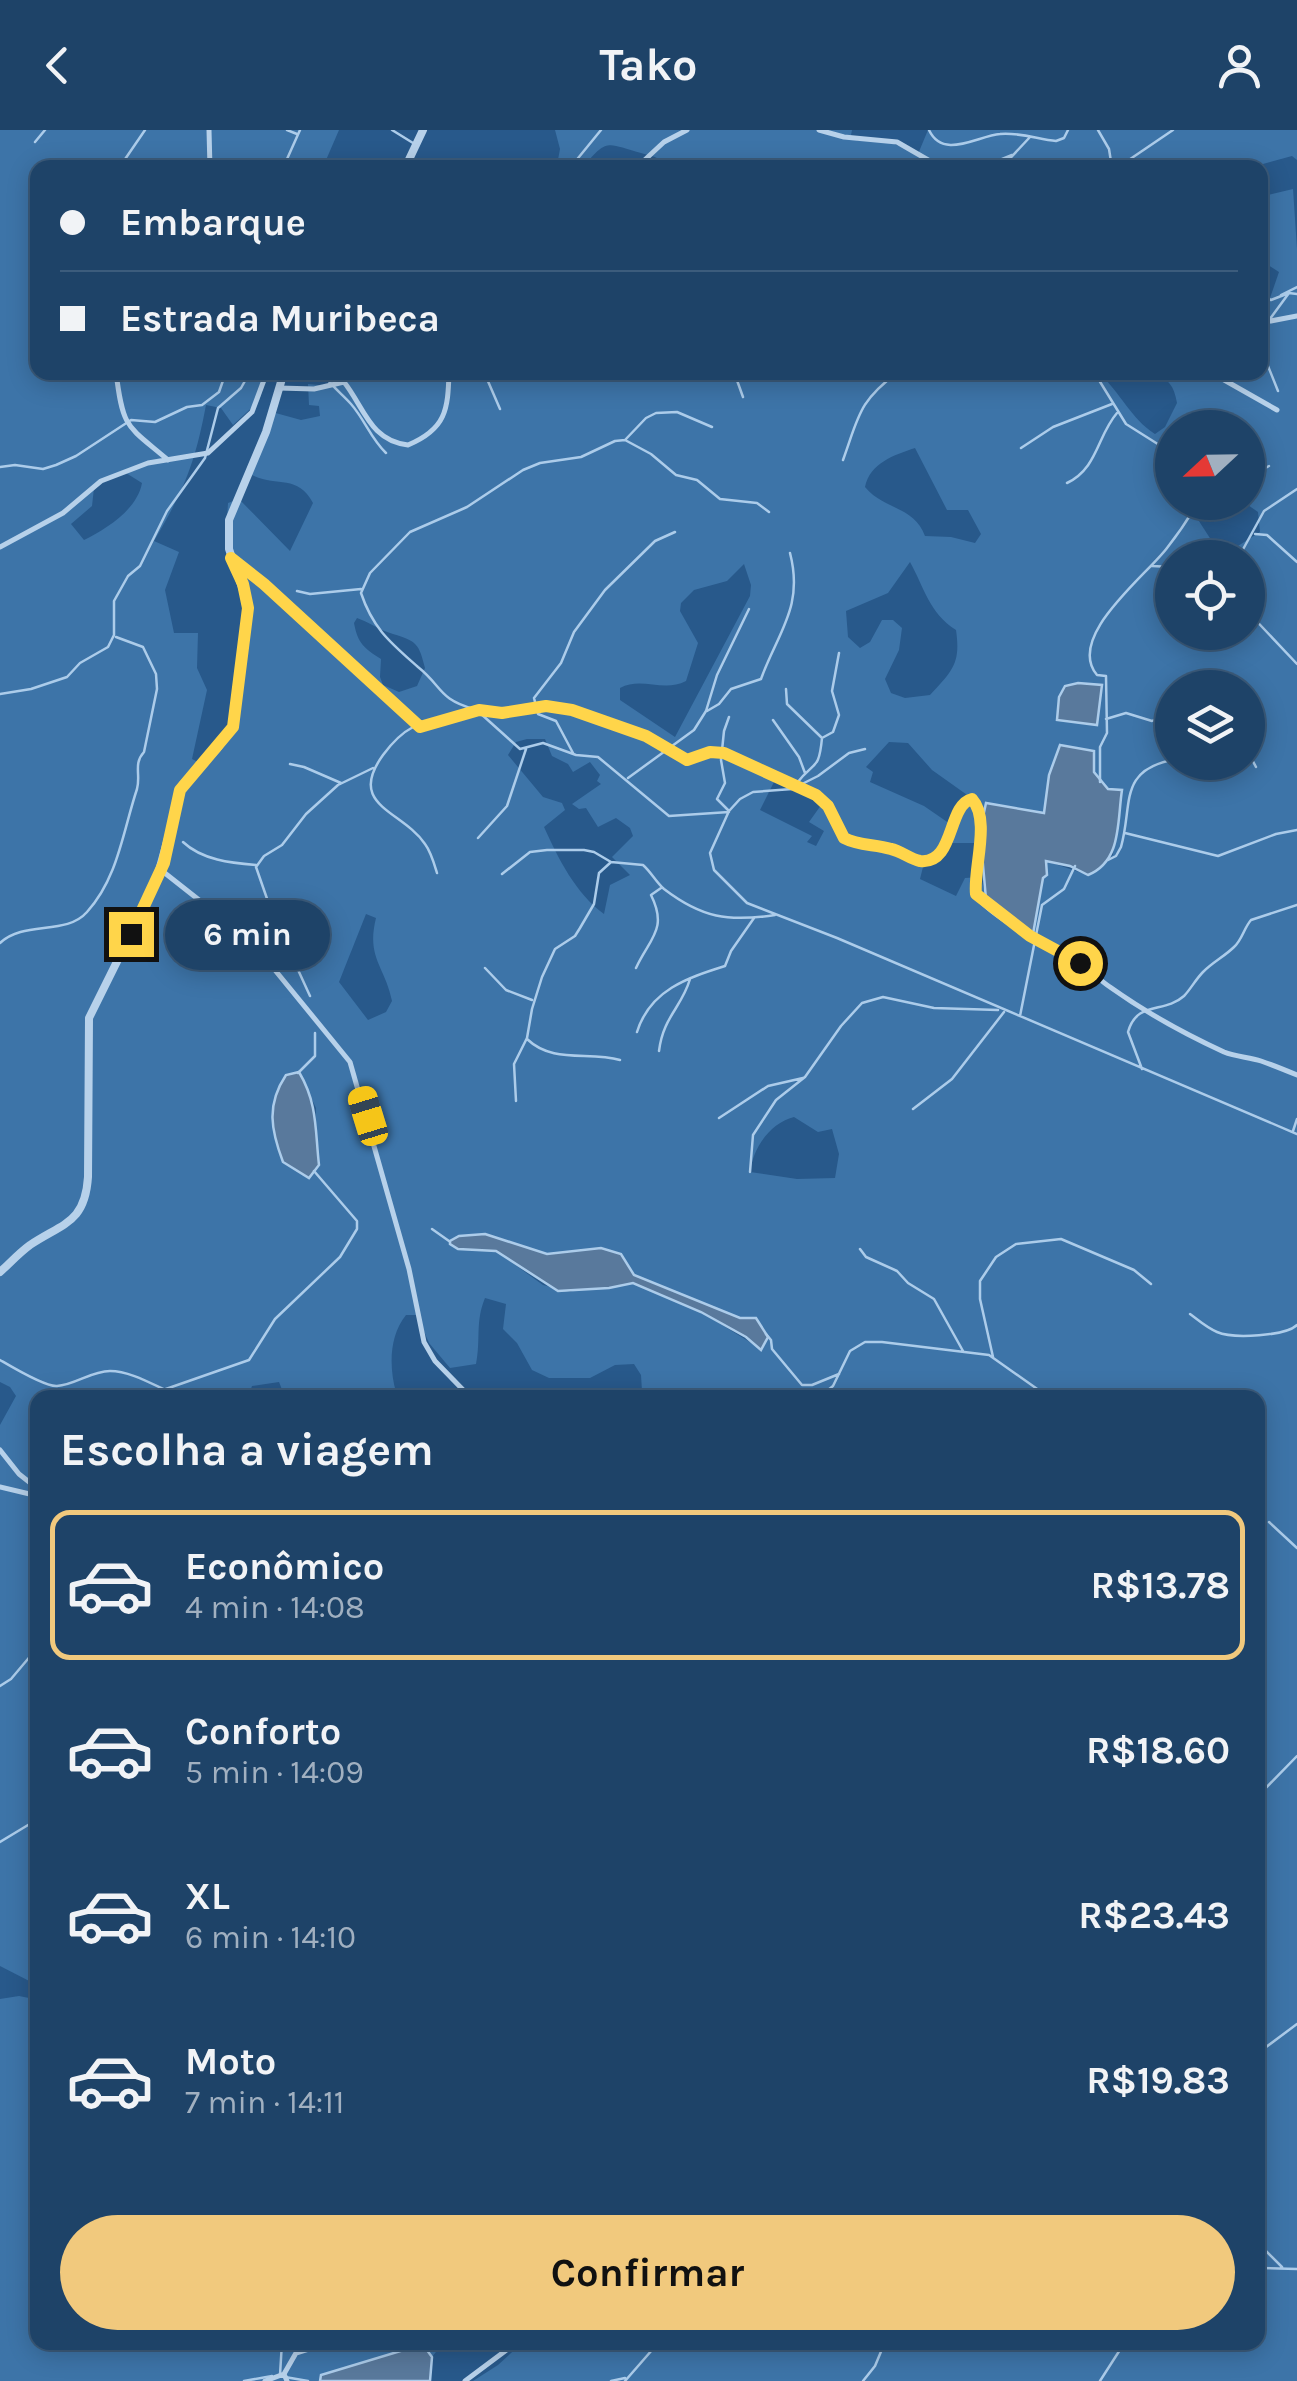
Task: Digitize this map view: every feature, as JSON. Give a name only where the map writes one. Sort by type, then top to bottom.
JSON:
[{"type":"street","points":[[208,130],[210,160]]},
{"type":"street","points":[[409,160],[422,130]]},
{"type":"street","points":[[645,160],[664,142],[687,130]]},
{"type":"street","points":[[819,130],[844,137],[897,142],[928,160]]},
{"type":"street","points":[[1268,321],[1297,316]]},
{"type":"street","points":[[117,380],[128,424],[140,439],[168,460]]},
{"type":"street","points":[[0,546],[63,513],[101,482],[148,462],[201,456],[221,443],[254,408],[263,380]]},
{"type":"street","points":[[0,1272],[29,1246],[74,1219],[84,1202],[88,1177],[89,1018],[160,870],[180,790],[225,740],[235,719],[248,608],[231,558],[228,533],[232,506],[256,460],[282,380]]},
{"type":"street","points":[[279,388],[314,390],[344,382],[367,422],[388,439],[408,444],[432,432],[445,414],[448,380]]},
{"type":"street","points":[[1224,380],[1277,410]]},
{"type":"street","points":[[231,558],[420,727],[479,710],[502,713],[538,706],[572,710],[646,736],[687,760],[710,752],[724,753],[816,795],[828,806],[844,838],[890,848],[917,860],[928,860],[940,852],[962,804],[972,799],[980,818],[976,894],[1030,936],[1080,963],[1113,990],[1222,1051],[1297,1074]]},
{"type":"street","points":[[160,870],[213,911],[270,964],[350,1062],[404,1250],[424,1342],[435,1361],[463,1390]]},
{"type":"street","points":[[0,1450],[30,1483]]},
{"type":"street","points":[[0,1487],[30,1491]]},
{"type":"street","points":[[265,2381],[286,2378],[296,2353],[306,2350]]},
{"type":"street","points":[[465,2381],[507,2350]]},
{"type":"shaded area","points":[[0,130],[339,130],[326,160],[30,160],[30,380],[266,380],[259,401],[233,425],[221,408],[206,405],[187,476],[154,541],[179,552],[165,590],[174,633],[198,633],[197,668],[207,690],[192,759],[198,762],[233,723],[244,595],[226,536],[228,503],[239,499],[290,551],[313,503],[293,484],[250,474],[272,412],[301,420],[320,416],[319,406],[309,405],[308,384],[329,386],[344,380],[1106,380],[1139,421],[1155,434],[1155,520],[1198,520],[1211,540],[1155,540],[1155,650],[1265,650],[1265,540],[1247,540],[1260,532],[1259,520],[1265,520],[1265,410],[1174,410],[1177,403],[1165,380],[1268,380],[1268,297],[1279,272],[1268,265],[1268,195],[1293,189],[1297,249],[1297,2381],[473,2381],[514,2350],[1265,2350],[1265,1390],[642,1390],[641,1375],[634,1364],[615,1365],[590,1378],[549,1378],[532,1370],[517,1343],[503,1329],[506,1304],[485,1298],[476,1364],[450,1368],[429,1343],[417,1315],[406,1315],[394,1342],[396,1390],[282,1390],[279,1382],[252,1386],[251,1390],[30,1390],[30,1981],[0,1966],[0,1425],[16,1396],[0,1382]],"holes":[[[915,448],[947,510],[968,510],[981,534],[975,543],[925,536],[914,519],[865,487],[877,466]],[[126,473],[142,483],[127,510],[84,540],[71,524],[92,506],[94,488]],[[910,562],[933,608],[956,630],[956,659],[930,695],[905,698],[891,693],[885,679],[899,650],[902,628],[893,620],[882,620],[870,642],[860,648],[848,637],[846,611],[888,593]],[[744,564],[751,585],[750,596],[675,737],[620,700],[620,688],[686,681],[698,643],[680,611],[681,603],[694,590],[727,581]],[[357,618],[412,642],[419,649],[425,668],[417,686],[399,692],[383,685],[381,659],[360,641],[354,623]],[[545,739],[552,756],[568,764],[573,772],[590,762],[600,775],[597,781],[601,784],[572,804],[586,808],[598,827],[616,818],[630,828],[633,836],[612,857],[630,875],[610,885],[604,914],[576,886],[562,863],[544,827],[565,810],[562,803],[543,797],[508,755],[516,742]],[[889,742],[908,743],[932,770],[970,797],[956,828],[924,806],[870,782],[873,772],[866,767]],[[1094,772],[1109,801],[1113,855],[1088,875],[1046,861],[1045,868],[986,899],[981,877],[965,878],[956,896],[920,879],[924,863],[945,856],[952,843],[979,843],[1044,813],[1049,775]],[[776,778],[824,801],[809,822],[824,831],[816,846],[807,842],[812,836],[760,810]],[[366,914],[376,918],[373,943],[392,1001],[386,1012],[368,1020],[339,982]],[[299,1072],[316,1108],[315,1147],[319,1161],[304,1174],[283,1162],[273,1128],[275,1097],[286,1075]],[[794,1117],[818,1132],[832,1129],[839,1154],[835,1178],[797,1179],[750,1172],[759,1146],[785,1120]],[[485,1234],[547,1254],[601,1248],[621,1254],[634,1275],[758,1322],[763,1330],[761,1349],[701,1312],[633,1283],[570,1292],[543,1285],[496,1251],[458,1249]]]},
{"type":"shaded area","points":[[555,130],[852,130],[851,135],[858,141],[887,141],[918,154],[928,130],[1297,130],[1297,160],[1292,156],[1268,163],[660,160],[609,145],[590,160],[558,160],[560,149]]},
{"type":"shaded area","points":[[1102,685],[1097,725],[1057,720],[1059,697],[1065,686]]},
{"type":"shaded area","points":[[1060,745],[1094,751],[1094,772],[1108,789],[1122,790],[1118,827],[1107,860],[1088,875],[1046,861],[1047,875],[1043,878],[1033,934],[986,899],[980,831],[986,803],[1044,813],[1049,775]]},
{"type":"shaded area","points":[[299,1072],[310,1095],[316,1129],[319,1165],[309,1178],[283,1162],[273,1128],[273,1107],[280,1086],[286,1075]]},
{"type":"shaded area","points":[[485,1234],[547,1254],[601,1248],[621,1254],[634,1275],[740,1318],[756,1318],[768,1337],[761,1350],[701,1312],[633,1283],[558,1291],[496,1251],[458,1249],[450,1244],[459,1236]]},
{"type":"shaded area","points":[[30,1998],[30,2350],[404,2350],[321,2375],[320,2381],[0,2381],[0,1999]]},
{"type":"shaded area","points":[[404,2350],[427,2350],[432,2357],[430,2381],[320,2381],[321,2375]]},
{"type":"waterway","points":[[35,142],[45,130]]},
{"type":"waterway","points":[[124,160],[145,130]]},
{"type":"waterway","points":[[287,130],[297,134]]},
{"type":"waterway","points":[[287,160],[300,130]]},
{"type":"waterway","points":[[392,130],[413,143]]},
{"type":"waterway","points":[[577,160],[601,130]]},
{"type":"waterway","points":[[929,130],[935,139],[952,145],[1007,134],[1056,141],[1064,138],[1068,130]]},
{"type":"waterway","points":[[1098,130],[1111,160]]},
{"type":"waterway","points":[[1129,160],[1173,130]]},
{"type":"waterway","points":[[1008,160],[1030,137]]},
{"type":"waterway","points":[[1000,160],[1012,155]]},
{"type":"waterway","points":[[1281,295],[1297,287]]},
{"type":"waterway","points":[[1268,322],[1289,293]]},
{"type":"waterway","points":[[1268,299],[1297,294]]},
{"type":"waterway","points":[[1268,366],[1278,391]]},
{"type":"waterway","points":[[0,467],[43,469],[56,465],[131,420],[155,422],[187,407],[202,405],[219,392],[223,380]]},
{"type":"waterway","points":[[0,694],[67,677],[80,663],[108,647],[114,635],[114,601],[128,576],[140,566],[167,511],[205,458],[218,408],[246,380]]},
{"type":"waterway","points":[[328,380],[356,410],[386,453]]},
{"type":"waterway","points":[[487,380],[500,409]]},
{"type":"waterway","points":[[737,380],[743,397]]},
{"type":"waterway","points":[[843,460],[867,401],[889,380]]},
{"type":"waterway","points":[[1099,380],[1126,424],[1155,442]]},
{"type":"waterway","points":[[1021,448],[1053,427],[1112,404]]},
{"type":"waterway","points":[[474,709],[447,697],[377,626],[361,593],[370,573],[410,532],[467,507],[523,470],[540,463],[581,457],[625,440],[656,413],[677,412],[712,427]]},
{"type":"waterway","points":[[1067,483],[1085,469],[1117,413]]},
{"type":"waterway","points":[[625,440],[651,454],[676,475],[697,480],[720,499],[757,503],[769,512]]},
{"type":"waterway","points":[[1265,468],[1269,466]]},
{"type":"waterway","points":[[1248,540],[1264,511],[1297,489]]},
{"type":"waterway","points":[[1100,782],[1100,747],[1107,733],[1106,676],[1097,675],[1090,660],[1092,643],[1112,607],[1167,548],[1187,520]]},
{"type":"waterway","points":[[573,753],[556,721],[538,714],[534,698],[561,663],[574,632],[605,590],[655,541],[675,532]]},
{"type":"waterway","points":[[1255,534],[1267,535],[1297,562]]},
{"type":"waterway","points":[[707,711],[731,689],[761,679],[791,604],[794,589],[790,553]]},
{"type":"waterway","points":[[297,591],[310,594],[361,589]]},
{"type":"waterway","points":[[628,778],[694,730],[706,711],[717,675],[749,609]]},
{"type":"waterway","points":[[1265,630],[1297,664]]},
{"type":"waterway","points":[[0,943],[21,932],[78,919],[97,899],[113,869],[137,789],[139,761],[157,689],[156,674],[143,647],[116,637]]},
{"type":"waterway","points":[[822,738],[833,732],[839,715],[832,691],[839,653]]},
{"type":"waterway","points":[[786,689],[787,704],[821,737]]},
{"type":"waterway","points":[[480,713],[520,749],[543,743],[576,755],[598,757],[669,816],[729,812]]},
{"type":"waterway","points":[[1106,719],[1126,713],[1155,720]]},
{"type":"waterway","points":[[437,873],[425,844],[382,806],[371,786],[373,772],[399,737],[423,723],[455,714]]},
{"type":"waterway","points":[[729,717],[721,760],[725,783],[717,799],[729,811]]},
{"type":"waterway","points":[[773,720],[799,757],[805,773]]},
{"type":"waterway","points":[[797,783],[817,761],[822,738]]},
{"type":"waterway","points":[[478,838],[507,806],[526,749]]},
{"type":"waterway","points":[[865,749],[849,753],[792,789],[753,792],[740,799],[729,811],[710,853],[714,870],[747,903],[1297,1134]]},
{"type":"waterway","points":[[290,764],[341,783]]},
{"type":"waterway","points":[[1108,860],[1121,847],[1135,781],[1155,765]]},
{"type":"waterway","points":[[310,996],[272,913],[256,867],[338,785],[373,768]]},
{"type":"waterway","points":[[1125,833],[1218,856],[1297,830]]},
{"type":"waterway","points":[[183,842],[208,857],[256,865]]},
{"type":"waterway","points":[[502,874],[530,852],[584,850],[611,862],[643,865],[664,889],[703,912],[743,918],[775,915]]},
{"type":"waterway","points":[[516,1101],[514,1064],[527,1038],[542,977],[555,949],[580,928],[594,904],[599,873],[610,863]]},
{"type":"waterway","points":[[1020,1016],[1042,905],[1064,889],[1075,866]]},
{"type":"waterway","points":[[636,968],[655,933],[658,917],[651,895],[661,888]]},
{"type":"waterway","points":[[1142,1069],[1128,1032],[1138,1015],[1184,996],[1203,972],[1237,944],[1251,920],[1297,905]]},
{"type":"waterway","points":[[637,1032],[661,996],[684,981],[725,966],[754,918]]},
{"type":"waterway","points":[[485,968],[506,990],[532,1000]]},
{"type":"waterway","points":[[659,1051],[664,1029],[690,979]]},
{"type":"waterway","points":[[750,1172],[753,1135],[776,1100],[805,1077],[862,1003],[883,997],[934,1008],[998,1010]]},
{"type":"waterway","points":[[913,1109],[952,1079],[1004,1012]]},
{"type":"waterway","points":[[298,1073],[315,1056],[315,1033]]},
{"type":"waterway","points":[[527,1039],[548,1052],[620,1060]]},
{"type":"waterway","points":[[719,1118],[768,1086],[803,1078]]},
{"type":"waterway","points":[[1293,1131],[1297,1119]]},
{"type":"waterway","points":[[163,1390],[249,1360],[275,1319],[340,1257],[357,1229],[357,1221],[314,1171]]},
{"type":"waterway","points":[[432,1229],[449,1241]]},
{"type":"waterway","points":[[993,1357],[980,1299],[980,1281],[996,1257],[1016,1244],[1061,1239],[1134,1270],[1151,1284]]},
{"type":"waterway","points":[[860,1249],[866,1257],[897,1271],[934,1299],[963,1351]]},
{"type":"waterway","points":[[1190,1314],[1225,1334],[1271,1334],[1297,1325]]},
{"type":"waterway","points":[[766,1334],[772,1349],[802,1385],[839,1374]]},
{"type":"waterway","points":[[828,1390],[850,1351],[865,1342],[989,1355],[1039,1390]]},
{"type":"waterway","points":[[0,1360],[52,1385],[103,1372],[119,1372],[166,1390]]},
{"type":"waterway","points":[[1269,1522],[1297,1548]]},
{"type":"waterway","points":[[0,1686],[30,1656]]},
{"type":"waterway","points":[[1265,1789],[1297,1756]]},
{"type":"waterway","points":[[0,1842],[30,1824]]},
{"type":"waterway","points":[[1265,2048],[1297,2024]]},
{"type":"waterway","points":[[1265,2250],[1282,2267]]},
{"type":"waterway","points":[[1265,2268],[1297,2269]]},
{"type":"waterway","points":[[280,2375],[282,2350]]},
{"type":"waterway","points":[[625,2381],[652,2350]]},
{"type":"waterway","points":[[863,2381],[882,2350]]},
{"type":"waterway","points":[[1100,2381],[1120,2350]]},
{"type":"waterway","points":[[244,2381],[272,2376]]},
{"type":"waterway","points":[[285,2377],[308,2381]]},
{"type":"waterway","points":[[611,2381],[625,2378]]},
{"type":"route","points":[[131,934],[164,863],[180,790],[233,727],[248,598],[231,558],[420,727],[479,710],[502,713],[546,706],[572,710],[646,736],[687,760],[710,752],[724,753],[816,795],[828,806],[844,838],[890,848],[917,860],[928,860],[940,852],[964,800],[972,799],[980,818],[976,894],[1030,936],[1080,963]]}]
